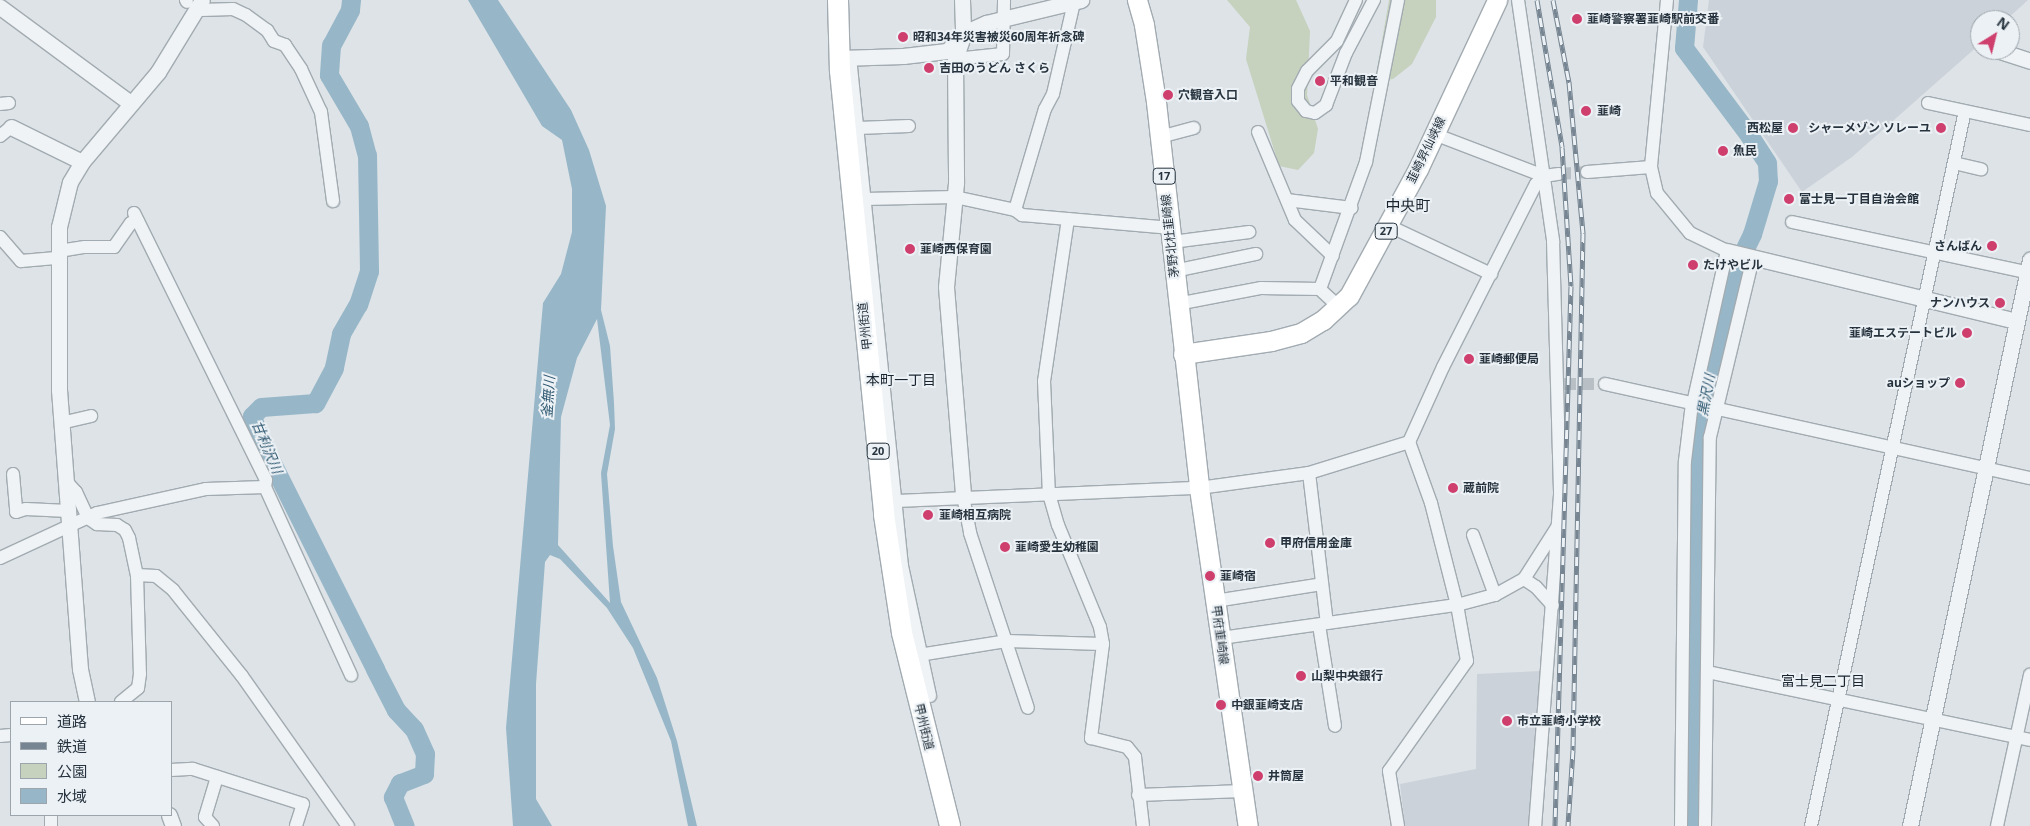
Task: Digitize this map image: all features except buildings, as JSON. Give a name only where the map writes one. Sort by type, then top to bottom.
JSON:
[{"type":"highway","name":"甲州街道","points":[[838,0],[845,58],[884,515],[902,633],[950,826]]},
{"type":"main road","name":"茅野北杜韮崎線","points":[[1136,0],[1144,25],[1160,137],[1172,235],[1183,354]]},
{"type":"main road","name":"韮崎昇仙峡線","points":[[1183,354],[1271,341],[1301,333],[1338,307],[1358,282],[1389,226],[1496,0]]},
{"type":"main road","name":"甲府韮崎線","points":[[1183,354],[1198,488],[1248,826]]},
{"type":"street","points":[[962,0],[963,36],[955,59],[955,197],[946,287],[963,496],[970,533],[1028,708]]},
{"type":"street","points":[[955,59],[1003,54],[1004,0]]},
{"type":"street","points":[[1356,0],[1337,41],[1307,71],[1298,89],[1298,100],[1306,111],[1315,113],[1326,105],[1346,53],[1374,0]]},
{"type":"street","points":[[1320,289],[1352,208],[1366,162],[1398,0]]},
{"type":"street","points":[[1518,0],[1553,241],[1561,384],[1559,524],[1536,826]]},
{"type":"street","points":[[1667,0],[1651,167],[1657,193],[1672,214],[1690,233],[1727,251],[1923,301],[2017,322]]},
{"type":"street","points":[[930,696],[902,566],[897,501],[858,128],[845,58],[903,56],[947,51],[963,36],[1004,17],[1077,1],[1053,94],[1045,109],[1015,210]]},
{"type":"street","points":[[87,701],[80,668],[61,423],[59,254],[64,203],[70,182],[82,162],[162,65],[194,3],[233,9],[246,15],[267,30],[274,40],[284,45],[301,69],[321,112],[333,201]]},
{"type":"street","points":[[0,7],[130,103]]},
{"type":"street","points":[[1928,103],[2030,125]]},
{"type":"street","points":[[1811,826],[1923,301],[1966,111]]},
{"type":"street","points":[[858,128],[909,126]]},
{"type":"street","points":[[1160,137],[1194,128]]},
{"type":"street","points":[[5,132],[82,162]]},
{"type":"street","points":[[1258,132],[1295,220],[1333,256]]},
{"type":"street","points":[[1434,134],[1544,176],[1559,174]]},
{"type":"street","points":[[1954,163],[1981,169]]},
{"type":"street","points":[[1587,172],[1651,167]]},
{"type":"street","points":[[1398,826],[1389,771],[1467,661],[1457,605],[1431,503],[1409,442],[1443,367],[1536,184],[1544,176]]},
{"type":"street","points":[[865,199],[955,197],[1015,210],[1022,215],[1068,219],[1172,235],[1249,232]]},
{"type":"street","points":[[1287,200],[1352,208]]},
{"type":"street","points":[[0,237],[22,261],[35,262],[85,246],[114,247],[136,217],[266,480],[265,486],[352,675]]},
{"type":"street","points":[[1068,219],[1044,382],[1048,494],[1058,525],[1100,627],[1103,644],[1091,738],[1127,747],[1135,757],[1143,826]]},
{"type":"street","points":[[1792,222],[1934,252],[2029,268],[1910,826]]},
{"type":"street","points":[[1389,226],[1491,274]]},
{"type":"street","points":[[1681,826],[1685,461],[1692,403],[1727,251]]},
{"type":"street","points":[[1174,271],[1256,254]]},
{"type":"street","points":[[1705,826],[1708,672],[1708,468],[1717,408],[1753,258]]},
{"type":"street","points":[[1177,304],[1261,288],[1320,289],[1338,307]]},
{"type":"street","points":[[1605,384],[2030,478]]},
{"type":"street","points":[[61,423],[91,416]]},
{"type":"street","points":[[897,501],[963,496],[1198,488],[1309,473],[1409,442]]},
{"type":"street","points":[[1309,473],[1322,584],[1323,624],[1335,726]]},
{"type":"street","points":[[13,474],[16,512],[26,509],[68,511]]},
{"type":"street","points":[[66,481],[76,492],[88,518],[97,524],[117,525],[126,530],[138,575],[140,674],[138,688],[122,701]]},
{"type":"street","points":[[0,558],[88,518],[206,489],[265,486]]},
{"type":"street","points":[[1220,638],[1457,605],[1494,595],[1524,579],[1559,524]]},
{"type":"street","points":[[1474,535],[1494,595]]},
{"type":"street","points":[[138,575],[156,576],[173,590],[242,676],[348,826]]},
{"type":"street","points":[[1524,579],[1536,587],[1553,606]]},
{"type":"street","points":[[1215,601],[1322,584]]},
{"type":"street","points":[[920,655],[1006,641],[1103,644]]},
{"type":"street","points":[[1708,672],[2030,740]]},
{"type":"street","points":[[1997,826],[2030,675]]},
{"type":"street","points":[[172,770],[193,769],[303,804],[296,826]]},
{"type":"street","points":[[213,826],[205,817],[217,777]]},
{"type":"street","points":[[1138,795],[1243,791]]},
{"type":"shaded area","points":[[1709,0],[2028,0],[2017,10],[1970,10],[1970,53],[1852,157],[1802,192],[1703,47]]},
{"type":"shaded area","name":"市立韮崎小学校","points":[[1541,671],[1530,826],[1405,826],[1400,784],[1476,769],[1477,674]]},
{"type":"green space","points":[[1227,0],[1296,0],[1310,31],[1307,95],[1318,129],[1314,153],[1298,170],[1279,166],[1246,59],[1250,27]]},
{"type":"green space","points":[[1389,0],[1436,0],[1436,17],[1412,64],[1393,79],[1375,81]]},
{"type":"water","name":"釜無川","points":[[468,0],[498,0],[571,110],[589,150],[606,206],[601,310],[610,346],[615,429],[607,474],[613,546],[621,602],[657,678],[677,741],[697,826],[688,826],[671,741],[633,648],[607,608],[560,559],[550,555],[545,562],[536,684],[536,799],[552,826],[513,826],[506,728],[543,303],[561,274],[572,232],[572,189],[562,140],[542,126]],"holes":[[[597,319],[610,425],[601,473],[610,603],[558,545],[561,417],[577,358]]]},
{"type":"waterway","name":"甘利沢川","points":[[351,0],[350,10],[331,45],[329,75],[359,126],[367,155],[369,271],[358,304],[341,334],[334,368],[315,403],[261,407],[252,416],[259,437],[375,669],[396,710],[414,729],[425,754],[424,774],[400,783],[393,797],[405,826]]},
{"type":"waterway","name":"黒沢川","points":[[1688,0],[1684,48],[1749,135],[1767,163],[1768,181],[1752,234],[1735,269],[1720,325],[1699,430],[1697,826]]},
{"type":"tunnel","points":[[1559,174],[1587,172]]},
{"type":"tunnel","points":[[1564,384],[1605,384]]},
{"type":"railway","points":[[1537,0],[1562,147],[1571,286],[1555,826]]},
{"type":"railway","points":[[1553,0],[1569,82],[1583,233],[1573,750],[1568,826]]},
{"type":"place","name":"韮崎警察署韮崎駅前交番","points":[[1577,19]]},
{"type":"place","name":"昭和34年災害被災60周年祈念碑","points":[[903,37]]},
{"type":"place","name":"吉田のうどん さくら","points":[[929,68]]},
{"type":"place","name":"平和観音","points":[[1320,81]]},
{"type":"place","name":"穴観音入口","points":[[1168,95]]},
{"type":"place","name":"韮崎","points":[[1586,111]]},
{"type":"place","name":"西松屋","points":[[1793,128]]},
{"type":"place","name":"シャーメゾン ソレーユ","points":[[1941,128]]},
{"type":"place","name":"魚民","points":[[1723,151]]},
{"type":"place","name":"富士見一丁目自治会館","points":[[1789,199]]},
{"type":"place","name":"さんばん","points":[[1992,246]]},
{"type":"place","name":"韮崎西保育園","points":[[910,249]]},
{"type":"place","name":"たけやビル","points":[[1693,265]]},
{"type":"place","name":"ナンハウス","points":[[2000,303]]},
{"type":"place","name":"韮崎エステートビル","points":[[1967,333]]},
{"type":"place","name":"韮崎郵便局","points":[[1469,359]]},
{"type":"place","name":"auショップ","points":[[1960,383]]},
{"type":"place","name":"蔵前院","points":[[1453,488]]},
{"type":"place","name":"韮崎相互病院","points":[[928,515]]},
{"type":"place","name":"甲府信用金庫","points":[[1270,543]]},
{"type":"place","name":"韮崎愛生幼稚園","points":[[1005,547]]},
{"type":"place","name":"韮崎宿","points":[[1210,576]]},
{"type":"place","name":"山梨中央銀行","points":[[1301,676]]},
{"type":"place","name":"中銀韮崎支店","points":[[1221,705]]},
{"type":"place","name":"市立韮崎小学校","points":[[1507,721]]},
{"type":"place","name":"井筒屋","points":[[1258,776]]},
{"type":"district","name":"中央町","points":[[1408,206]]},
{"type":"district","name":"本町一丁目","points":[[901,380]]},
{"type":"district","name":"富士見二丁目","points":[[1823,681]]}]
